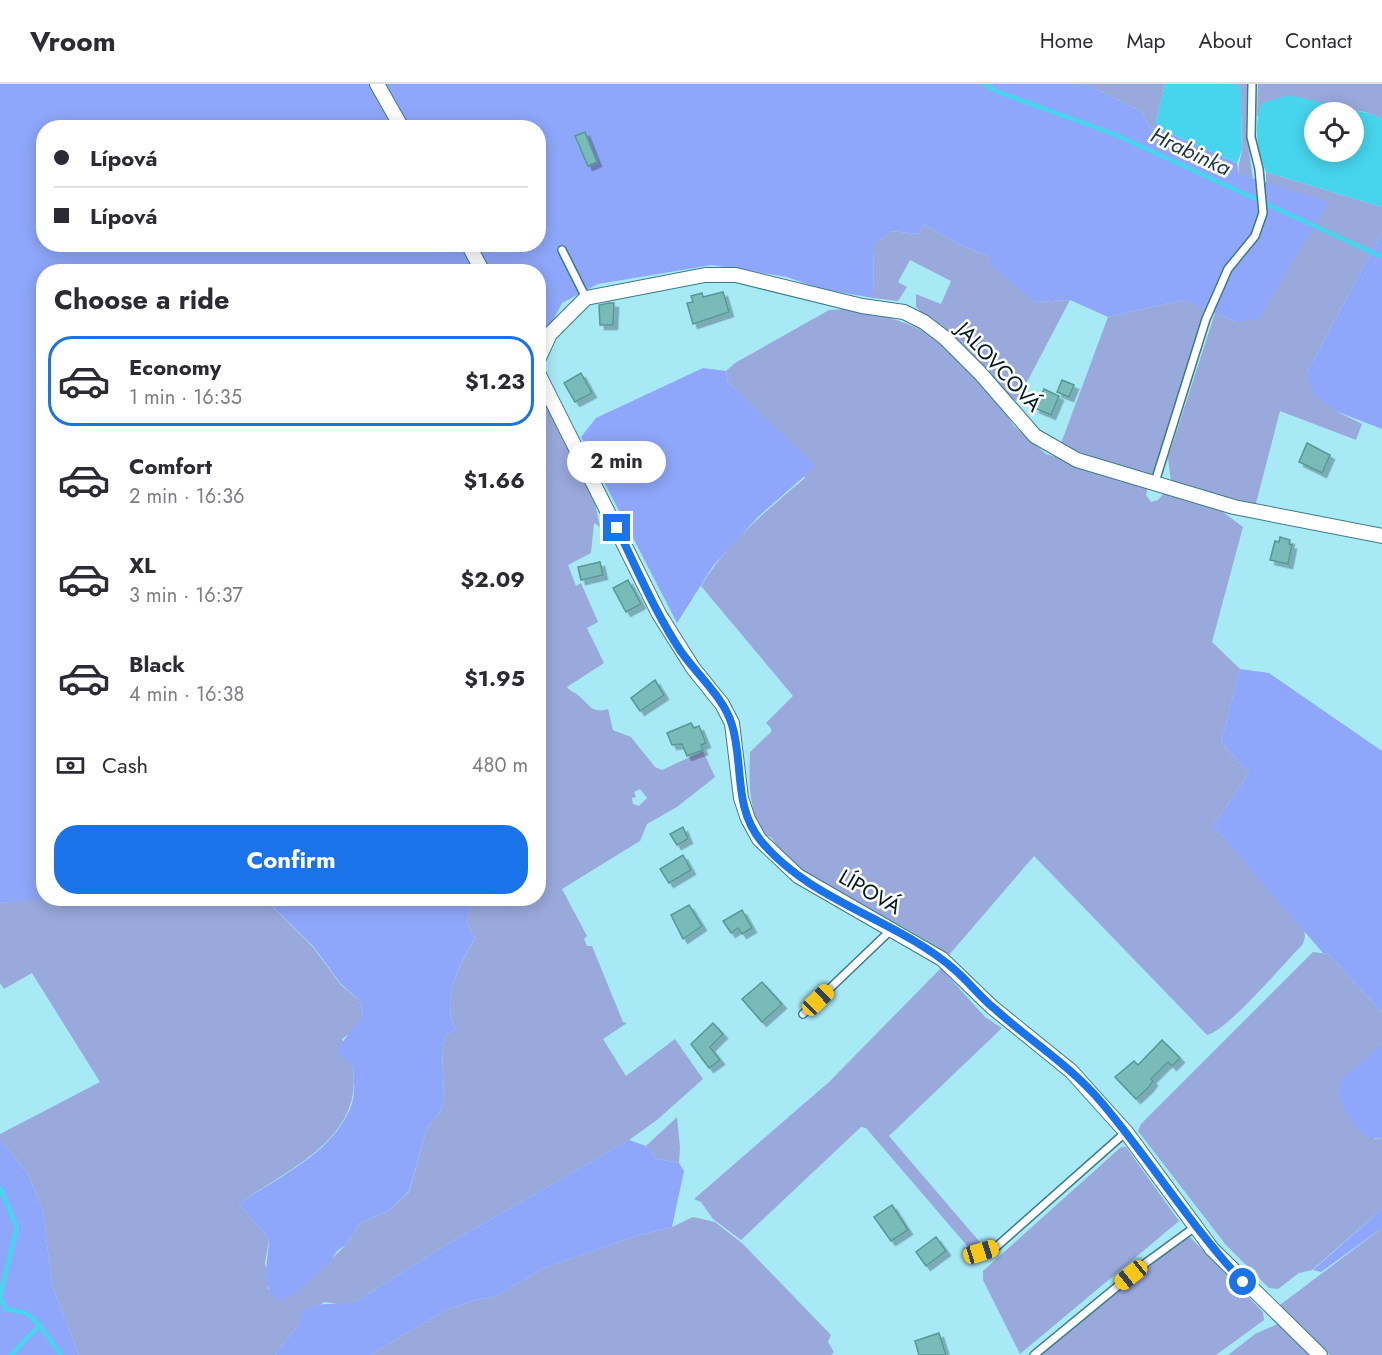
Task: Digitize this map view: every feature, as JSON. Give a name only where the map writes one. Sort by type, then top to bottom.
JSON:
[{"type":"street","points":[[377,84],[397,120]]},
{"type":"street","name":"JALOVCOVÁ","points":[[586,298],[719,274],[736,275],[862,306],[904,312],[924,322],[945,338],[980,372],[1022,424],[1048,446],[1077,460],[1234,507],[1382,536]]},
{"type":"street","points":[[546,343],[562,319],[586,298]]},
{"type":"street","name":"LÍPOVÁ","points":[[546,390],[659,614],[693,668],[722,704],[732,723],[741,798],[748,819],[759,839],[798,876],[919,944],[958,973],[992,1007],[1071,1071],[1126,1132],[1195,1227],[1243,1282],[1320,1355]]},
{"type":"lane","points":[[1155,482],[1206,319],[1228,269],[1255,236],[1263,213],[1259,169],[1251,137],[1252,84]]},
{"type":"lane","points":[[562,250],[586,298]]},
{"type":"lane","points":[[803,1014],[892,929]]},
{"type":"lane","points":[[969,1252],[995,1248],[1126,1132]]},
{"type":"lane","points":[[1034,1355],[1147,1262],[1195,1227]]},
{"type":"shaded area","points":[[0,84],[1086,84],[1142,112],[1150,128],[1165,131],[1237,163],[1239,174],[1329,202],[1258,319],[1237,322],[1183,300],[1108,317],[1070,300],[1035,302],[991,266],[990,257],[960,245],[924,224],[918,234],[891,231],[874,246],[873,298],[821,289],[787,277],[712,265],[598,284],[562,303],[546,334],[546,264],[36,264],[36,900],[0,903]]},
{"type":"shaded area","points":[[1086,84],[1165,84],[1156,122],[1165,131],[1150,128],[1142,112]]},
{"type":"shaded area","points":[[1165,84],[1238,84],[1241,90],[1242,150],[1237,163],[1165,131],[1156,122]]},
{"type":"shaded area","points":[[1238,84],[1247,84],[1246,130],[1253,179],[1239,174],[1242,138]]},
{"type":"shaded area","points":[[1258,84],[1382,84],[1382,120],[1364,113],[1364,102],[1304,102],[1304,111],[1257,116]]},
{"type":"shaded area","points":[[1289,95],[1319,102],[1304,102],[1304,162],[1364,162],[1364,112],[1375,115],[1382,120],[1382,207],[1266,172],[1257,138],[1262,103]]},
{"type":"shaded area","points":[[1266,172],[1382,207],[1382,233],[1307,372],[1338,412],[1362,424],[1356,440],[1280,411],[1255,507],[1171,482],[1168,458],[1215,313],[1237,322],[1327,205],[1266,183]]},
{"type":"shaded area","points":[[924,224],[960,245],[990,257],[1035,302],[1070,300],[1017,401],[1012,399],[916,307],[916,294],[941,304],[951,281],[910,260],[898,282],[907,287],[898,301],[873,298],[874,246],[891,231],[918,234]]},
{"type":"shaded area","points":[[1382,233],[1382,429],[1338,412],[1314,395],[1307,372]]},
{"type":"shaded area","points":[[1183,300],[1207,309],[1153,476],[1060,446],[1108,317]]},
{"type":"shaded area","points":[[846,309],[894,319],[933,337],[970,369],[983,388],[991,393],[1014,426],[1046,454],[1148,486],[1146,495],[1151,502],[1158,500],[1165,492],[1216,507],[1243,527],[1212,642],[1240,669],[1221,742],[1249,773],[1213,826],[1304,929],[1305,937],[1303,944],[1256,995],[1216,1031],[1207,1035],[1034,856],[949,955],[813,877],[789,859],[771,837],[764,835],[752,805],[750,752],[771,732],[771,728],[766,723],[793,696],[701,586],[735,541],[805,478],[758,411],[728,382],[726,371],[735,363],[829,310]]},
{"type":"shaded area","points":[[703,368],[726,371],[728,382],[816,466],[759,516],[713,566],[677,623],[581,437],[596,418]]},
{"type":"shaded area","points":[[547,403],[592,489],[600,527],[594,523],[591,553],[568,565],[576,586],[581,583],[598,622],[587,628],[604,663],[567,687],[595,709],[608,709],[613,730],[631,737],[655,767],[662,770],[703,751],[715,777],[677,807],[647,824],[640,841],[562,889],[587,936],[584,939],[587,946],[592,946],[623,1022],[627,1023],[603,1039],[626,1076],[675,1039],[703,1079],[657,1120],[629,1140],[446,1245],[357,1301],[345,1305],[324,1302],[299,1324],[275,1355],[79,1355],[52,1285],[43,1210],[28,1174],[0,1139],[0,1134],[100,1082],[32,973],[4,989],[0,983],[0,903],[36,899],[36,906],[272,906],[313,947],[341,985],[359,1000],[363,1015],[357,1028],[342,1039],[353,1069],[353,1094],[346,1115],[334,1134],[317,1150],[239,1204],[269,1239],[265,1263],[268,1273],[268,1289],[308,1281],[346,1245],[360,1223],[390,1210],[409,1192],[427,1128],[440,1112],[444,1099],[442,1046],[446,1035],[456,1029],[450,1007],[451,995],[458,970],[475,939],[467,922],[471,906],[546,906]],"holes":[[[640,789],[647,798],[639,806],[633,804],[632,798],[636,797],[634,792]]]},
{"type":"shaded area","points":[[1240,669],[1269,673],[1382,751],[1382,1012],[1328,954],[1323,953],[1213,826],[1249,773],[1221,742]]},
{"type":"shaded area","points":[[272,906],[471,906],[467,922],[475,939],[463,958],[451,995],[450,1007],[456,1029],[446,1035],[442,1046],[444,1099],[440,1112],[427,1128],[409,1191],[390,1210],[360,1223],[346,1245],[338,1250],[328,1264],[298,1292],[281,1301],[274,1296],[267,1283],[269,1239],[239,1204],[302,1164],[329,1140],[341,1125],[352,1104],[354,1083],[353,1067],[338,1053],[343,1042],[363,1015],[359,1000],[341,984],[313,946]]},
{"type":"shaded area","points":[[1313,952],[1328,954],[1382,1012],[1382,1044],[1377,1049],[1375,1139],[1382,1138],[1382,1209],[1312,1270],[1299,1273],[1278,1289],[1269,1288],[1226,1245],[1138,1131],[1141,1124]]},
{"type":"shaded area","points":[[941,968],[985,1017],[1002,1028],[889,1136],[984,1247],[969,1248],[866,1128],[861,1127],[741,1240],[713,1219],[701,1202],[694,1199],[829,1082]]},
{"type":"shaded area","points":[[1382,1044],[1382,1138],[1374,1138],[1366,1136],[1354,1125],[1338,1096],[1342,1079]]},
{"type":"shaded area","points":[[677,1117],[679,1163],[657,1159],[646,1146]]},
{"type":"shaded area","points":[[0,1139],[28,1174],[43,1210],[52,1285],[79,1355],[0,1355]]},
{"type":"shaded area","points":[[629,1140],[646,1146],[657,1159],[679,1163],[684,1171],[672,1227],[636,1236],[544,1268],[494,1297],[475,1300],[446,1310],[369,1355],[275,1355],[299,1324],[301,1312],[322,1304],[357,1301],[446,1245]]},
{"type":"shaded area","points":[[1121,1147],[1126,1147],[1179,1221],[1020,1354],[983,1280],[983,1271]]},
{"type":"shaded area","points":[[1382,1209],[1382,1228],[1321,1272],[1313,1270]]},
{"type":"shaded area","points":[[693,1217],[715,1222],[743,1244],[831,1335],[828,1342],[834,1352],[831,1355],[369,1355],[446,1310],[475,1300],[494,1297],[544,1268],[636,1236],[672,1227]]},
{"type":"shaded area","points":[[1382,1228],[1382,1355],[1330,1355],[1280,1305]]},
{"type":"shaded area","points":[[1190,1237],[1263,1312],[1264,1320],[1216,1355],[1040,1355],[1182,1240]]},
{"type":"shaded area","points":[[1280,1323],[1313,1355],[1228,1355],[1255,1334]]},
{"type":"building","points":[[585,132],[597,162],[588,166],[575,136]]},
{"type":"building","points":[[723,292],[729,312],[693,324],[687,303],[693,302],[691,296],[702,293],[703,297]]},
{"type":"building","points":[[614,303],[613,325],[600,325],[599,305]]},
{"type":"building","points":[[581,373],[592,393],[575,402],[564,383]]},
{"type":"building","points":[[1062,380],[1074,385],[1069,397],[1057,392]]},
{"type":"building","points":[[1044,389],[1059,396],[1051,415],[1035,408]]},
{"type":"building","points":[[1307,443],[1330,455],[1322,473],[1299,462]]},
{"type":"building","points":[[1280,537],[1290,540],[1289,544],[1292,545],[1288,564],[1270,560],[1275,541],[1279,542]]},
{"type":"building","points":[[600,562],[603,575],[581,580],[578,567]]},
{"type":"building","points":[[628,580],[641,604],[626,612],[613,588]]},
{"type":"building","points":[[655,680],[664,695],[640,711],[631,698]]},
{"type":"building","points":[[691,723],[694,728],[699,726],[706,743],[701,745],[703,750],[687,756],[682,744],[672,745],[667,733]]},
{"type":"building","points":[[683,827],[688,839],[677,845],[670,834]]},
{"type":"building","points":[[683,855],[691,870],[669,883],[660,869]]},
{"type":"building","points":[[689,905],[702,926],[683,939],[671,915]]},
{"type":"building","points":[[742,910],[752,928],[742,934],[738,928],[731,933],[723,921]]},
{"type":"building","points":[[762,982],[782,1004],[762,1022],[742,999]]},
{"type":"building","points":[[713,1023],[723,1034],[710,1047],[720,1060],[709,1068],[691,1044]]},
{"type":"building","points":[[1162,1040],[1180,1058],[1172,1066],[1168,1062],[1151,1079],[1153,1081],[1149,1087],[1136,1099],[1115,1077],[1134,1061],[1138,1065]]},
{"type":"building","points":[[892,1205],[908,1230],[891,1241],[874,1217]]},
{"type":"building","points":[[936,1237],[946,1251],[926,1266],[916,1252]]},
{"type":"building","points":[[939,1333],[946,1355],[919,1355],[915,1341]]},
{"type":"waterway","name":"Hrabinka","points":[[984,84],[998,92],[1114,134],[1382,257]]},
{"type":"waterway","points":[[0,1188],[17,1227],[0,1297],[6,1309],[26,1313],[40,1325],[61,1355]]},
{"type":"waterway","points":[[11,1355],[40,1325]]},
{"type":"route","points":[[617,528],[659,614],[679,648],[722,704],[732,723],[737,748],[741,798],[748,819],[759,839],[798,876],[942,959],[992,1007],[1071,1071],[1100,1101],[1149,1162],[1212,1249],[1243,1282]]}]
